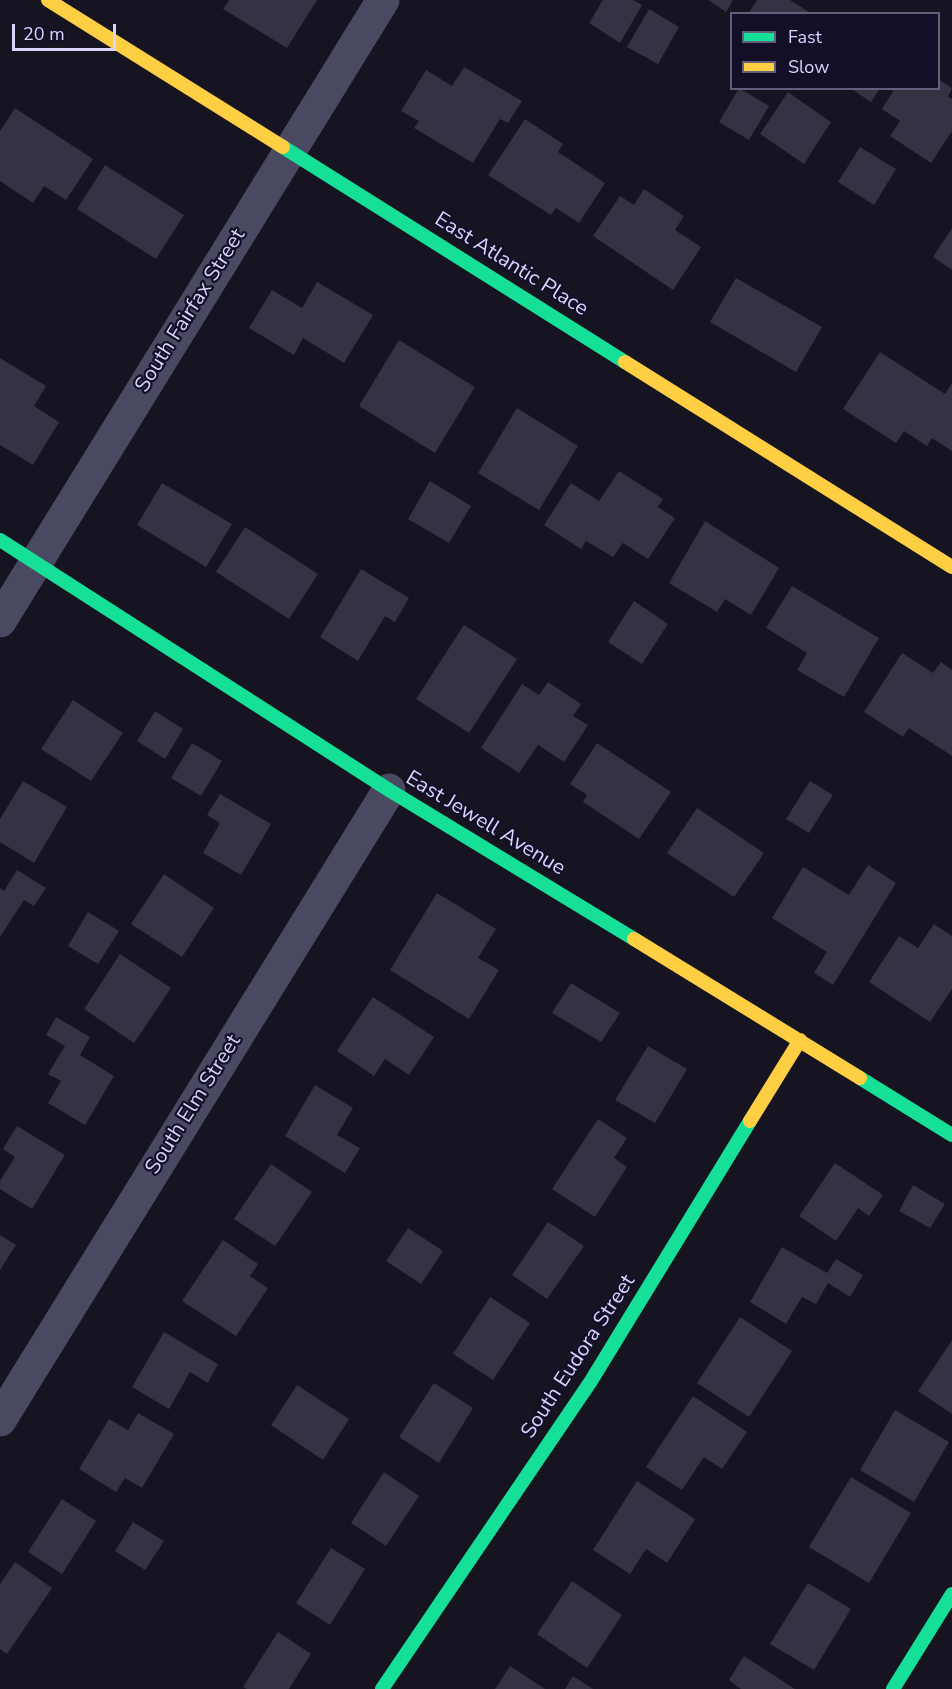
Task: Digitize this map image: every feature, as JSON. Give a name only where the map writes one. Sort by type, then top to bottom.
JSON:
[{"type":"street","name":"East Atlantic Place","points":[[48,0],[952,567]]},
{"type":"street","name":"South Fairfax Street","points":[[0,621],[383,0]]},
{"type":"street","name":"East Jewell Avenue","points":[[0,540],[389,790],[800,1040],[952,1136]]},
{"type":"street","name":"South Elm Street","points":[[0,1420],[389,790]]},
{"type":"street","name":"South Eudora Street","points":[[382,1689],[591,1381],[800,1040]]},
{"type":"street","points":[[893,1689],[947,1613]]},
{"type":"building","points":[[229,0],[317,0],[287,48],[223,9]]},
{"type":"building","points":[[603,0],[633,0],[642,5],[620,43],[589,23]]},
{"type":"building","points":[[708,0],[733,0],[726,12]]},
{"type":"building","points":[[757,0],[790,0],[809,12],[749,12]]},
{"type":"building","points":[[649,9],[679,27],[658,64],[627,47]]},
{"type":"building","points":[[464,67],[522,101],[508,123],[500,119],[473,163],[414,128],[419,121],[401,111],[426,70],[452,86]]},
{"type":"building","points":[[940,80],[952,88],[948,97],[952,99],[952,131],[931,163],[890,136],[900,121],[882,109],[894,90],[940,90]]},
{"type":"building","points":[[738,90],[742,90],[769,106],[749,140],[719,122]]},
{"type":"building","points":[[853,90],[879,90],[871,102]]},
{"type":"building","points":[[788,92],[831,122],[804,164],[760,134]]},
{"type":"building","points":[[15,108],[93,159],[66,200],[44,186],[33,203],[0,181],[0,131]]},
{"type":"building","points":[[525,119],[563,144],[558,152],[605,183],[579,223],[556,208],[551,215],[488,175]]},
{"type":"building","points":[[860,147],[896,169],[874,205],[838,182]]},
{"type":"building","points":[[105,165],[184,215],[156,259],[77,209]]},
{"type":"building","points":[[644,189],[684,216],[675,230],[701,247],[673,290],[593,236],[620,196],[634,205]]},
{"type":"building","points":[[952,228],[952,270],[933,257]]},
{"type":"building","points":[[736,278],[822,327],[796,372],[710,322]]},
{"type":"building","points":[[317,282],[373,315],[344,363],[303,338],[294,355],[249,328],[272,290],[302,308]]},
{"type":"building","points":[[399,340],[475,387],[435,453],[359,406]]},
{"type":"building","points":[[880,352],[945,394],[952,383],[952,451],[932,438],[927,446],[904,431],[896,443],[843,409]]},
{"type":"building","points":[[0,358],[46,386],[34,406],[59,422],[33,465],[0,445]]},
{"type":"building","points":[[517,408],[578,446],[539,510],[478,473]]},
{"type":"building","points":[[619,471],[663,499],[658,507],[675,518],[648,559],[623,543],[613,557],[586,541],[581,549],[544,525],[571,483],[599,501]]},
{"type":"building","points":[[430,481],[471,506],[449,543],[408,519]]},
{"type":"building","points":[[162,483],[232,524],[206,567],[137,525]]},
{"type":"building","points":[[705,521],[779,568],[751,615],[725,599],[717,612],[669,583]]},
{"type":"building","points":[[245,527],[318,574],[289,619],[216,572]]},
{"type":"building","points":[[361,569],[409,598],[395,622],[385,616],[358,661],[320,637]]},
{"type":"building","points":[[792,586],[879,638],[844,697],[797,670],[807,653],[766,628]]},
{"type":"building","points":[[634,601],[668,624],[642,664],[608,642]]},
{"type":"building","points":[[464,625],[517,659],[469,733],[416,699]]},
{"type":"building","points":[[902,653],[933,673],[941,662],[952,670],[952,756],[909,728],[903,737],[864,712]]},
{"type":"building","points":[[548,682],[581,704],[573,716],[588,725],[564,762],[538,745],[519,773],[481,748],[522,684],[539,695]]},
{"type":"building","points":[[73,700],[123,733],[91,781],[41,749]]},
{"type":"building","points":[[155,711],[183,729],[165,759],[137,741]]},
{"type":"building","points":[[192,743],[222,761],[201,796],[171,778]]},
{"type":"building","points":[[597,743],[671,792],[639,839],[583,802],[587,795],[570,784]]},
{"type":"building","points":[[23,781],[67,807],[34,863],[0,842],[0,819]]},
{"type":"building","points":[[810,781],[833,795],[809,833],[786,819]]},
{"type":"building","points":[[220,794],[271,824],[241,875],[203,853],[220,823],[207,815]]},
{"type":"building","points":[[697,808],[764,853],[734,897],[667,853]]},
{"type":"building","points":[[868,865],[896,883],[833,985],[814,973],[827,952],[772,918],[803,867],[849,895]]},
{"type":"building","points":[[17,870],[46,888],[34,906],[24,900],[0,937],[0,888],[4,891]]},
{"type":"building","points":[[164,874],[214,908],[182,957],[131,924]]},
{"type":"building","points":[[437,893],[496,929],[478,958],[499,970],[469,1019],[390,970]]},
{"type":"building","points":[[88,912],[119,931],[98,964],[68,946]]},
{"type":"building","points":[[934,924],[952,936],[952,989],[930,1022],[869,982],[899,936],[918,948]]},
{"type":"building","points":[[120,954],[171,988],[134,1043],[84,1009]]},
{"type":"building","points":[[571,983],[620,1013],[601,1042],[552,1013]]},
{"type":"building","points":[[373,997],[434,1037],[409,1075],[385,1059],[374,1076],[337,1051]]},
{"type":"building","points":[[56,1017],[90,1037],[80,1055],[114,1076],[85,1125],[48,1103],[61,1081],[48,1074],[65,1046],[46,1035]]},
{"type":"building","points":[[648,1046],[687,1069],[655,1123],[615,1100]]},
{"type":"building","points":[[315,1085],[353,1108],[337,1135],[360,1148],[345,1173],[285,1136]]},
{"type":"building","points":[[598,1119],[627,1138],[614,1158],[627,1167],[595,1217],[552,1189]]},
{"type":"building","points":[[17,1126],[65,1155],[32,1209],[0,1189],[0,1181],[15,1157],[3,1149]]},
{"type":"building","points":[[835,1163],[883,1195],[869,1216],[858,1208],[836,1241],[799,1216]]},
{"type":"building","points":[[271,1164],[312,1192],[275,1246],[234,1219]]},
{"type":"building","points":[[913,1185],[945,1204],[930,1228],[899,1211]]},
{"type":"building","points":[[548,1222],[584,1246],[547,1299],[512,1275]]},
{"type":"building","points":[[408,1228],[443,1251],[421,1284],[386,1261]]},
{"type":"building","points":[[0,1235],[16,1245],[0,1270]]},
{"type":"building","points":[[223,1240],[258,1264],[250,1276],[268,1288],[236,1336],[182,1301]]},
{"type":"building","points":[[782,1247],[827,1273],[836,1259],[863,1275],[850,1297],[828,1283],[816,1304],[802,1297],[786,1324],[750,1302]]},
{"type":"building","points":[[490,1297],[530,1323],[493,1380],[453,1354]]},
{"type":"building","points":[[740,1317],[792,1351],[749,1417],[697,1383]]},
{"type":"building","points":[[164,1332],[218,1364],[208,1383],[190,1372],[169,1409],[132,1387]]},
{"type":"building","points":[[952,1340],[952,1414],[918,1391]]},
{"type":"building","points":[[434,1383],[473,1408],[439,1463],[399,1437]]},
{"type":"building","points":[[297,1385],[349,1419],[323,1460],[271,1425]]},
{"type":"building","points":[[693,1396],[747,1432],[722,1469],[704,1457],[682,1490],[646,1467]]},
{"type":"building","points":[[895,1410],[949,1442],[914,1502],[860,1470]]},
{"type":"building","points":[[138,1413],[174,1434],[142,1488],[125,1478],[116,1492],[79,1469],[109,1419],[128,1430]]},
{"type":"building","points":[[384,1472],[419,1496],[386,1546],[351,1523]]},
{"type":"building","points":[[851,1477],[911,1513],[869,1583],[809,1547]]},
{"type":"building","points":[[637,1481],[695,1519],[667,1563],[646,1549],[630,1574],[593,1550]]},
{"type":"building","points":[[62,1499],[96,1521],[62,1574],[28,1552]]},
{"type":"building","points":[[133,1522],[164,1541],[145,1570],[115,1551]]},
{"type":"building","points":[[331,1548],[365,1569],[330,1625],[296,1603]]},
{"type":"building","points":[[15,1562],[52,1588],[7,1654],[0,1649],[0,1584]]},
{"type":"building","points":[[572,1581],[622,1615],[587,1668],[537,1634]]},
{"type":"building","points":[[808,1583],[851,1609],[814,1670],[770,1644]]},
{"type":"building","points":[[278,1632],[311,1654],[289,1689],[247,1689],[243,1687]]},
{"type":"building","points":[[744,1656],[795,1689],[741,1689],[729,1680]]},
{"type":"building","points":[[510,1666],[545,1689],[495,1689]]},
{"type":"building","points":[[573,1676],[593,1689],[565,1689]]},
{"type":"traffic: fast","points":[[283,147],[625,362]]},
{"type":"traffic: fast","points":[[0,540],[389,790],[634,939]]},
{"type":"traffic: fast","points":[[860,1078],[952,1135]]},
{"type":"traffic: fast","points":[[382,1689],[591,1381],[750,1121]]},
{"type":"traffic: fast","points":[[893,1689],[952,1594]]},
{"type":"traffic: slow","points":[[48,0],[283,147]]},
{"type":"traffic: slow","points":[[625,362],[952,567]]},
{"type":"traffic: slow","points":[[634,939],[860,1078]]},
{"type":"traffic: slow","points":[[750,1121],[800,1040]]}]
